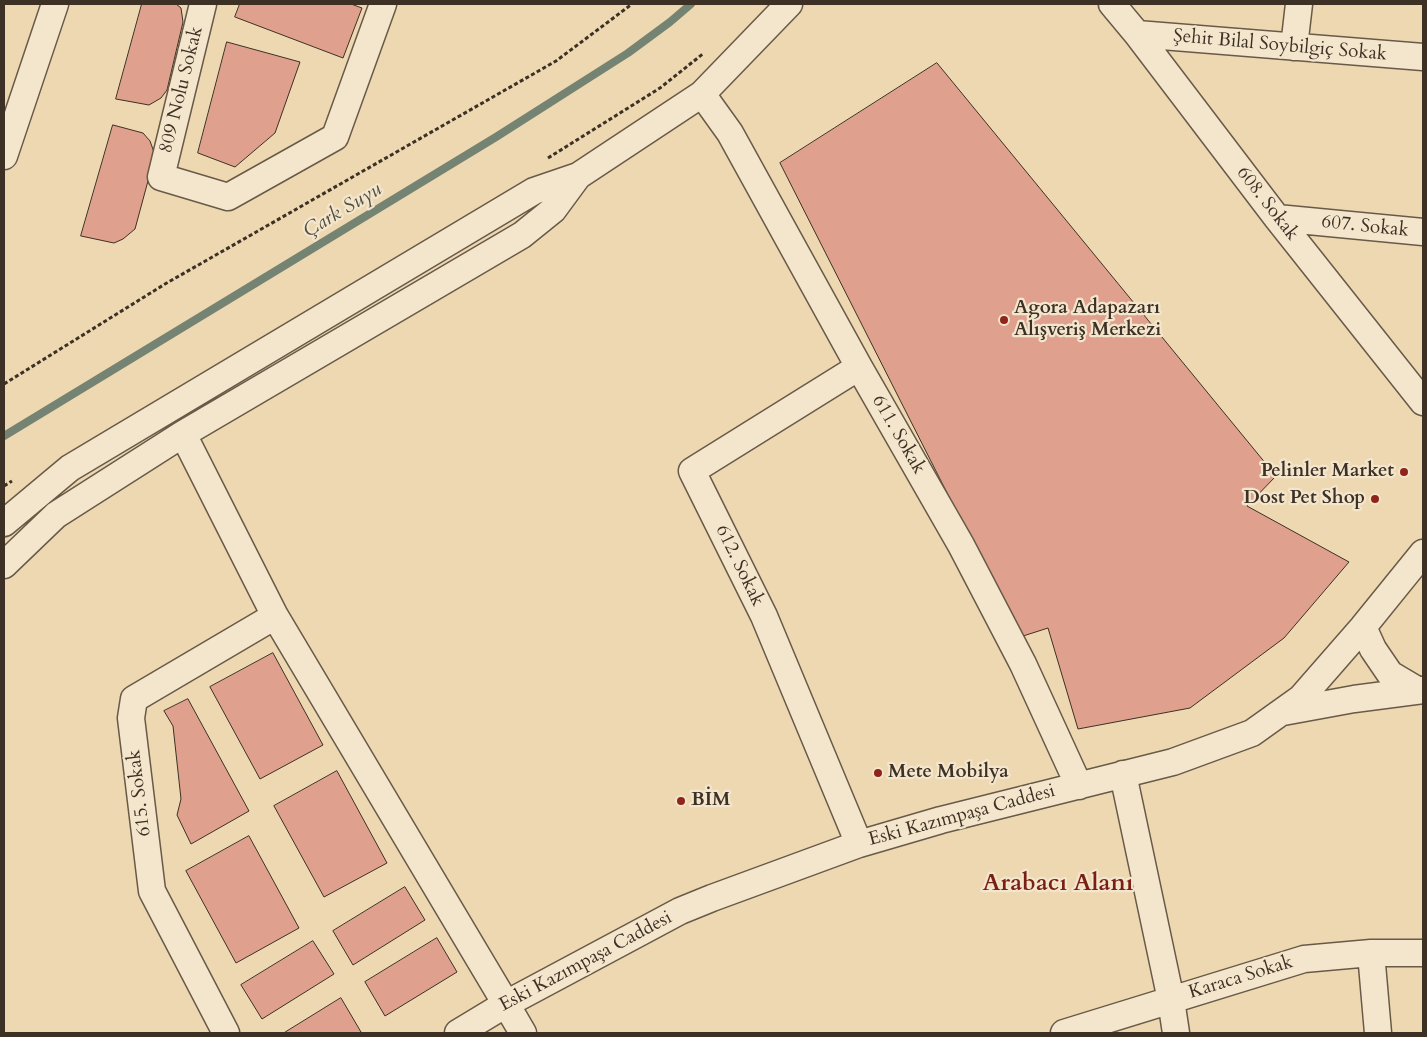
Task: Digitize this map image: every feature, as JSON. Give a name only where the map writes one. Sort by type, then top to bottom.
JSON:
[{"type":"street","points":[[4,156],[55,4]]},
{"type":"street","name":"809 Nolu Sokak","points":[[203,4],[161,177],[228,196],[335,137],[383,4]]},
{"type":"street","points":[[4,523],[70,468],[534,191],[578,176],[702,94],[789,4]]},
{"type":"street","name":"608. Sokak","points":[[1112,4],[1277,218],[1423,402]]},
{"type":"street","points":[[1294,47],[1299,4]]},
{"type":"street","name":"Şehit Bilal Soybilgiç Sokak","points":[[1136,34],[1423,57]]},
{"type":"street","name":"611. Sokak","points":[[702,94],[730,133],[859,367],[961,545],[1023,664],[1079,786]]},
{"type":"street","points":[[4,565],[56,515],[183,434],[522,235],[553,210],[578,176]]},
{"type":"street","name":"607. Sokak","points":[[1277,218],[1423,232]]},
{"type":"street","name":"612. Sokak","points":[[859,367],[692,470],[764,616],[859,844]]},
{"type":"street","points":[[183,434],[275,616],[522,1033]]},
{"type":"street","name":"Eski Kazımpaşa Caddesi","points":[[458,1033],[506,1004],[680,911],[712,898],[859,844],[941,820],[1173,762],[1252,733],[1301,698],[1363,627],[1423,553]]},
{"type":"street","name":"615. Sokak","points":[[226,1033],[152,891],[131,718],[134,699],[275,616]]},
{"type":"street","points":[[1363,627],[1373,649],[1390,674],[1420,690]]},
{"type":"street","points":[[1282,712],[1354,699],[1420,690]]},
{"type":"street","points":[[1123,774],[1171,1000],[1176,1033]]},
{"type":"street","points":[[1371,952],[1378,1033]]},
{"type":"street","name":"Karaca Sokak","points":[[1064,1033],[1304,959],[1371,952],[1423,953]]},
{"type":"path","points":[[4,384],[165,284],[556,61],[632,4]]},
{"type":"building","points":[[142,4],[176,4],[181,8],[183,22],[167,90],[161,98],[149,105],[116,99]]},
{"type":"building","points":[[240,4],[351,4],[362,8],[343,58],[235,17]]},
{"type":"building","points":[[227,42],[300,62],[275,133],[235,167],[198,153]]},
{"type":"building","name":"Agora Adapazarı Alışveriş Merkezi","points":[[937,63],[1276,476],[1247,506],[1349,562],[1284,638],[1190,708],[1078,729],[1048,628],[1020,637],[780,163]]},
{"type":"building","points":[[113,125],[143,133],[150,141],[155,155],[135,229],[123,239],[114,243],[81,236]]},
{"type":"building","points":[[273,653],[323,745],[260,779],[210,687]]},
{"type":"building","points":[[188,699],[249,811],[191,844],[177,815],[181,799],[173,726],[164,711]]},
{"type":"building","points":[[337,771],[387,863],[324,897],[274,806]]},
{"type":"building","points":[[249,836],[299,928],[236,963],[186,871]]},
{"type":"building","points":[[405,887],[425,920],[353,965],[333,931]]},
{"type":"building","points":[[437,938],[457,972],[385,1016],[365,982]]},
{"type":"building","points":[[313,941],[334,974],[262,1019],[241,985]]},
{"type":"building","points":[[341,998],[361,1032],[284,1033]]},
{"type":"waterway","name":"Çark Suyu","points":[[4,436],[496,137],[628,53],[691,4]]},
{"type":"place","name":"Agora Adapazarı Alışveriş Merkezi","points":[[1004,320]]},
{"type":"place","name":"Pelinler Market","points":[[1404,472]]},
{"type":"place","name":"Dost Pet Shop","points":[[1375,499]]},
{"type":"place","name":"Mete Mobilya","points":[[878,773]]},
{"type":"place","name":"BİM","points":[[681,801]]},
{"type":"district","name":"Arabacı Alanı","points":[[1058,884]]}]
